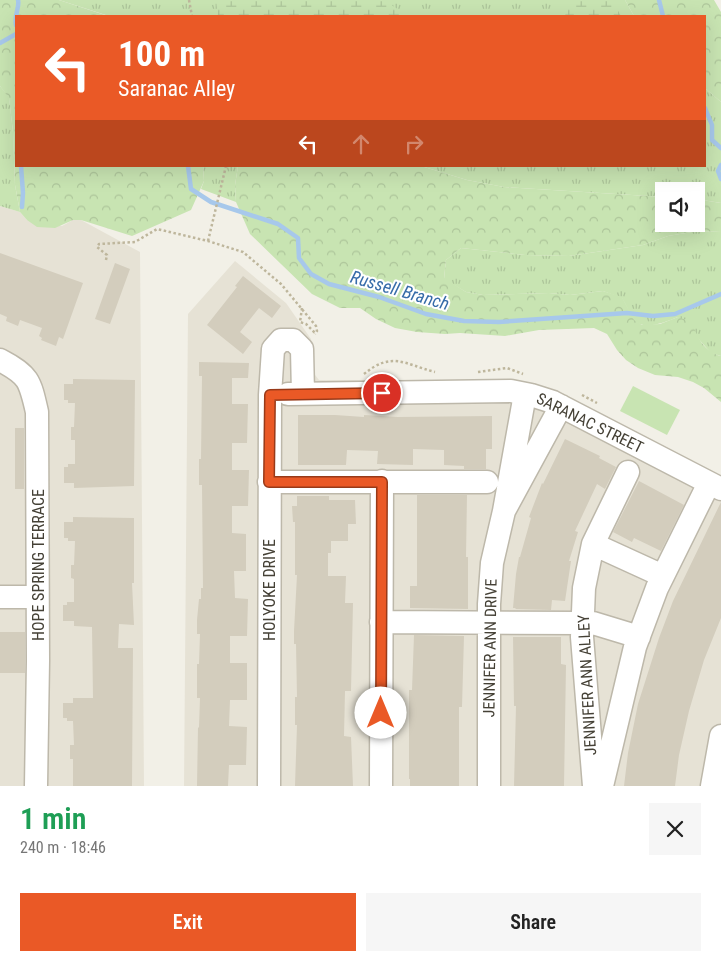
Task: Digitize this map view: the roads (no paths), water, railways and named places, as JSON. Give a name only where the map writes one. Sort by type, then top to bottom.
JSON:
[{"type":"street","name":"HOLYOKE DRIVE","points":[[269,786],[270,395],[273,348],[276,343],[288,339],[294,340],[302,349],[303,394]]},
{"type":"street","name":"HOPE SPRING TERRACE","points":[[0,360],[20,372],[30,384],[38,412],[36,786]]},
{"type":"street","name":"SARANAC STREET","points":[[270,395],[511,391],[553,402],[715,486]]},
{"type":"street","name":"JENNIFER ANN DRIVE","points":[[489,786],[489,623],[492,563],[504,510],[525,394]]},
{"type":"street","name":"JENNIFER ANN DRIVE","points":[[504,510],[561,406]]},
{"type":"street","name":"JENNIFER ANN ALLEY","points":[[594,786],[582,637],[584,588],[593,544],[628,472]]},
{"type":"street","points":[[269,482],[487,482]]},
{"type":"street","points":[[381,786],[382,482]]},
{"type":"street","name":"JENNIFER ANN ALLEY","points":[[602,786],[639,637],[663,576],[715,486]]},
{"type":"street","points":[[593,544],[663,576]]},
{"type":"street","points":[[0,597],[37,597]]},
{"type":"street","points":[[381,622],[593,623],[639,637]]},
{"type":"street","points":[[712,786],[721,736]]},
{"type":"waterway","points":[[16,15],[18,0]]},
{"type":"waterway","points":[[659,0],[663,15]]},
{"type":"waterway","name":"Russell Branch","points":[[0,43],[15,35]]},
{"type":"waterway","points":[[706,110],[712,125],[712,140],[721,148]]},
{"type":"waterway","points":[[721,165],[718,171],[721,179]]},
{"type":"waterway","points":[[21,167],[22,207]]},
{"type":"waterway","name":"Russell Branch","points":[[188,167],[191,189],[211,202],[278,224],[298,238],[299,258],[311,274],[329,284],[379,297],[426,314],[464,321],[499,322],[627,313],[653,316],[675,314],[721,294]]}]
